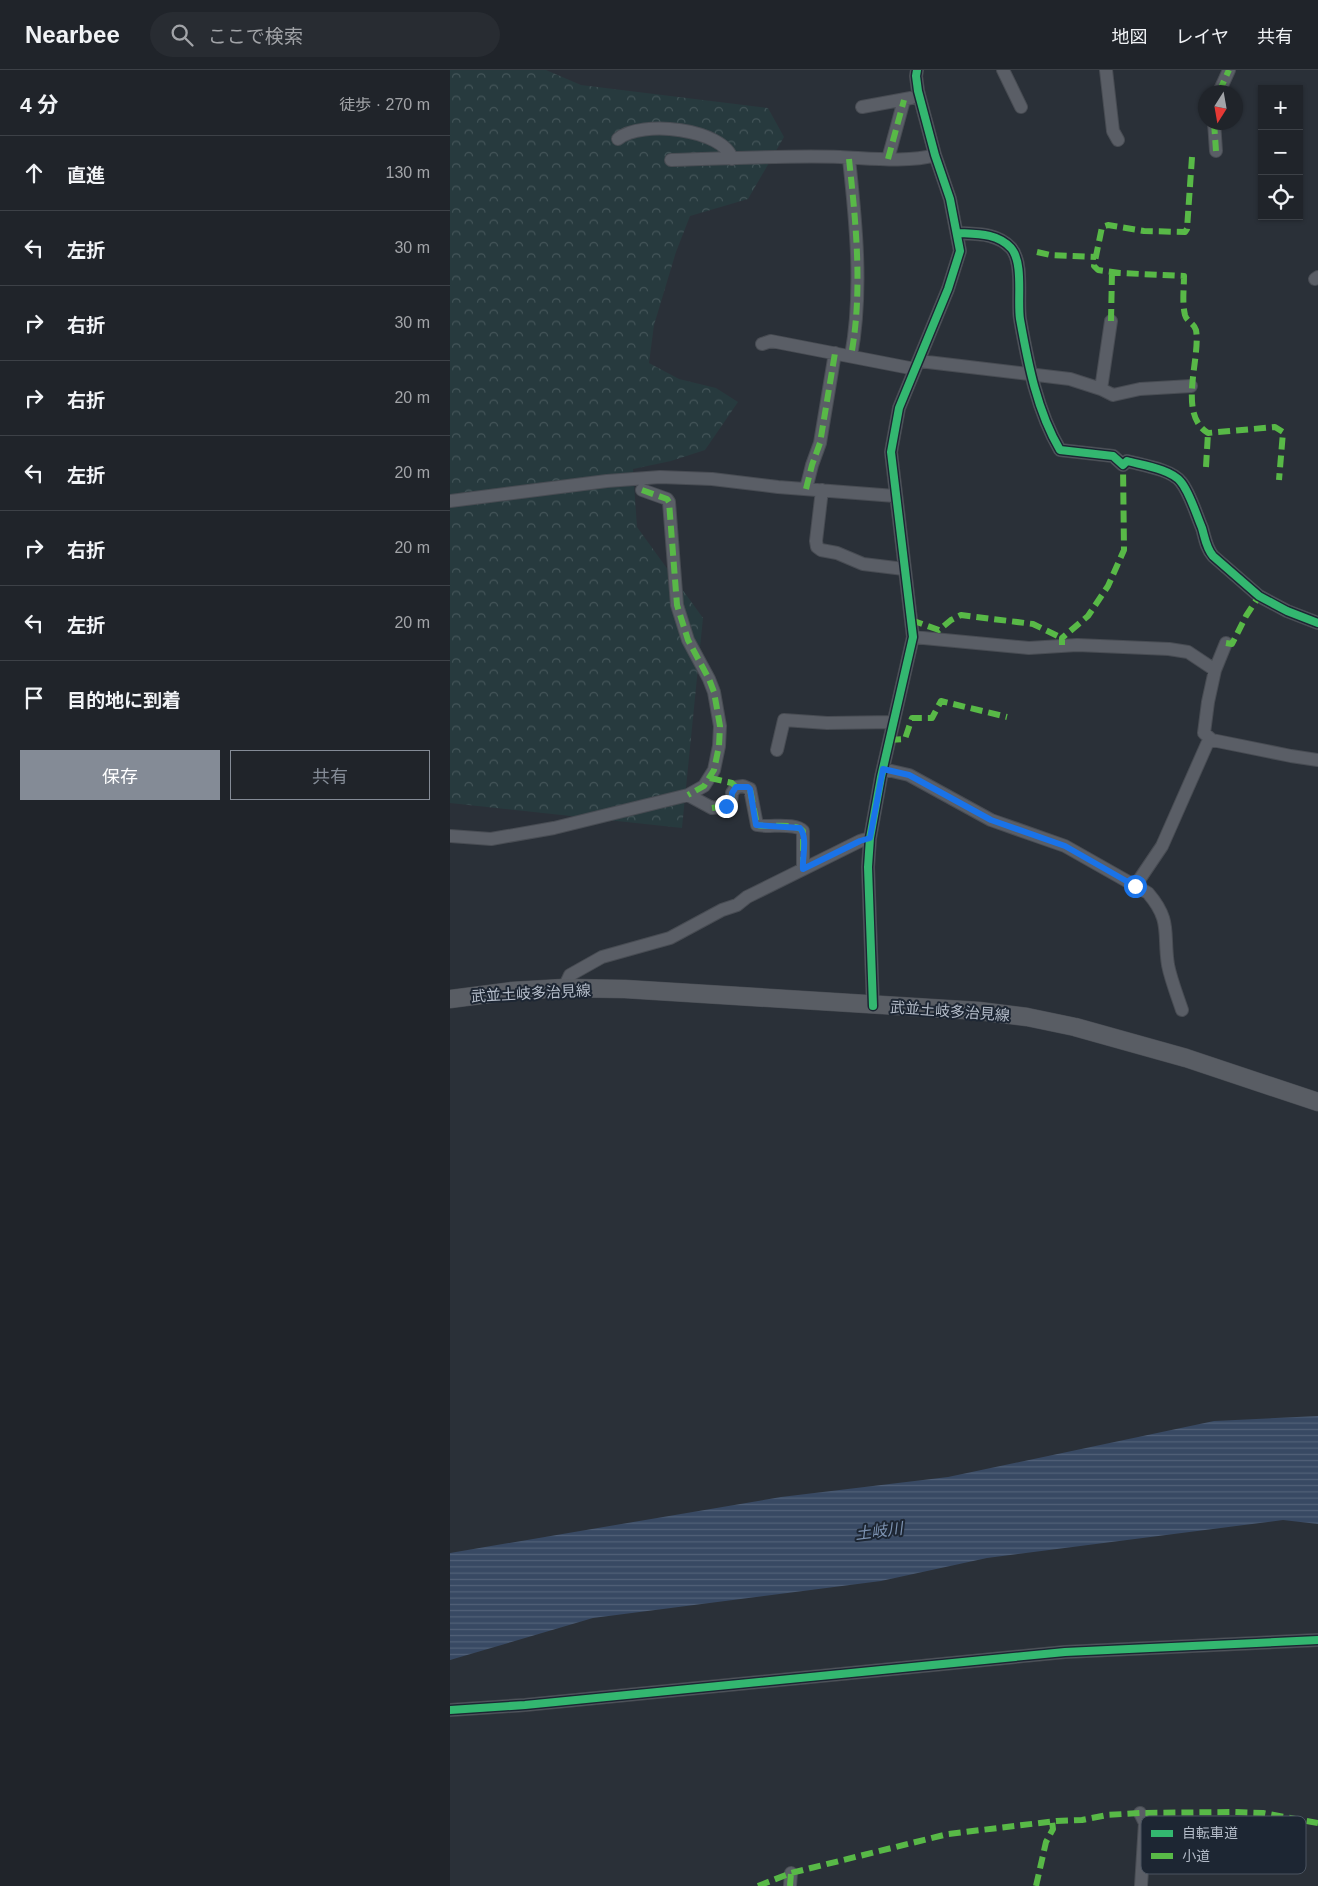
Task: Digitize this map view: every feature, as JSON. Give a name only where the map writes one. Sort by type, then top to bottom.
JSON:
[{"type":"main road","name":"武並土岐多治見線","points":[[450,998],[512,991],[564,988],[625,989],[979,1012],[1027,1017],[1075,1027],[1186,1058],[1318,1102]]},
{"type":"street","points":[[873,1006],[868,867],[870,838],[893,722],[913,637],[891,452],[899,408],[951,279],[960,251],[950,199],[935,155],[919,95],[917,70]]},
{"type":"street","points":[[1003,70],[1021,107]]},
{"type":"street","points":[[1106,70],[1113,131],[1118,140]]},
{"type":"street","points":[[1222,85],[1229,70]]},
{"type":"street","points":[[862,107],[904,100],[919,95]]},
{"type":"street","points":[[888,158],[904,100]]},
{"type":"street","points":[[618,139],[632,131],[668,128],[689,132],[719,144],[730,153],[732,159]]},
{"type":"street","points":[[1215,130],[1216,151]]},
{"type":"street","points":[[671,160],[888,158],[928,157],[935,155]]},
{"type":"street","points":[[849,158],[857,244],[855,333],[851,356]]},
{"type":"street","points":[[958,233],[982,234],[1000,238],[1012,250],[1018,260],[1020,317],[1031,376],[1050,434],[1060,450],[1112,456],[1123,465],[1127,461],[1174,476],[1181,482],[1188,496],[1202,528],[1208,550],[1213,556],[1259,596],[1288,611],[1318,623]]},
{"type":"street","points":[[1101,389],[1111,322]]},
{"type":"street","points":[[762,344],[771,341],[851,356],[917,365],[1070,379],[1113,395],[1140,389],[1191,386]]},
{"type":"street","points":[[806,489],[820,443],[835,353]]},
{"type":"street","points":[[450,501],[660,477],[712,479],[895,496]]},
{"type":"street","points":[[450,836],[491,839],[545,830],[688,795],[704,786],[714,770],[719,746],[720,726],[718,707],[710,679],[688,640],[677,605],[669,502],[667,499],[642,490]]},
{"type":"street","points":[[822,490],[816,541],[817,547],[864,564],[904,570]]},
{"type":"street","points":[[913,637],[1029,648],[1077,644],[1169,649],[1188,652],[1215,670]]},
{"type":"street","points":[[1226,643],[1215,670],[1204,733],[1212,740],[1318,760]]},
{"type":"street","points":[[777,750],[784,720],[826,723],[893,722]]},
{"type":"street","points":[[1135,886],[1162,846],[1207,744],[1212,740]]},
{"type":"street","points":[[883,769],[909,775],[991,820],[1065,846],[1151,897],[1165,921],[1169,967],[1182,1010]]},
{"type":"street","points":[[688,795],[712,808],[731,803],[732,793],[736,787],[748,787],[750,789],[756,825],[794,826],[803,831],[803,869]]},
{"type":"street","points":[[564,988],[570,975],[602,957],[670,938],[722,910],[737,905],[747,897],[803,869],[870,838]]},
{"type":"street","points":[[450,1710],[525,1705],[1065,1652],[1318,1640]]},
{"type":"street","points":[[1140,1812],[1142,1816]]},
{"type":"street","points":[[790,1886],[791,1873]]},
{"type":"green space","points":[[450,70],[546,70],[581,85],[768,108],[784,137],[748,199],[690,216],[676,252],[654,325],[649,363],[679,379],[716,388],[738,402],[705,450],[671,461],[633,469],[637,527],[703,618],[682,828],[450,803]]},
{"type":"water","name":"土岐川","points":[[1318,1416],[1318,1524],[1283,1520],[987,1558],[881,1581],[593,1618],[450,1660],[450,1553],[781,1497],[948,1477],[1214,1421]]},
{"type":"marked path","points":[[1222,85],[1229,70]]},
{"type":"marked path","points":[[888,159],[904,100]]},
{"type":"marked path","points":[[1215,130],[1216,151]]},
{"type":"marked path","points":[[1192,157],[1187,229],[1185,232],[1144,231],[1108,225],[1102,227],[1094,266],[1098,270],[1120,273],[1184,276],[1183,301],[1185,315],[1196,330],[1197,342],[1192,399],[1194,413],[1199,424],[1208,433],[1275,427],[1283,432],[1279,480]]},
{"type":"marked path","points":[[849,159],[857,258],[857,307],[851,356]]},
{"type":"marked path","points":[[1037,252],[1050,255],[1096,257]]},
{"type":"marked path","points":[[1111,321],[1112,272]]},
{"type":"marked path","points":[[806,489],[820,443],[835,353]]},
{"type":"marked path","points":[[1206,467],[1208,433]]},
{"type":"marked path","points":[[1062,645],[1062,638],[1088,616],[1108,586],[1124,550],[1123,465]]},
{"type":"marked path","points":[[642,490],[667,499],[669,502],[677,605],[688,640],[714,692],[720,726],[719,746],[714,770],[704,786],[688,795]]},
{"type":"marked path","points":[[1226,643],[1232,644],[1246,616],[1259,596]]},
{"type":"marked path","points":[[911,620],[939,630],[951,620],[961,615],[1033,624],[1062,638]]},
{"type":"marked path","points":[[889,740],[905,739],[912,718],[932,718],[941,701],[1007,717]]},
{"type":"marked path","points":[[710,778],[732,783],[736,787]]},
{"type":"marked path","points":[[712,808],[726,806],[731,803],[732,793],[736,787],[748,787],[757,825],[788,826],[799,828],[803,831],[803,869]]},
{"type":"marked path","points":[[758,1886],[791,1873],[948,1834],[1056,1821],[1082,1820],[1107,1815],[1140,1813],[1233,1812],[1263,1813],[1280,1816]]},
{"type":"marked path","points":[[1036,1886],[1046,1842],[1053,1829],[1052,1821]]},
{"type":"marked path","points":[[1306,1821],[1318,1823]]},
{"type":"marked path","points":[[790,1886],[791,1873]]},
{"type":"cycle path","points":[[873,1006],[868,867],[870,838],[881,777],[913,637],[891,452],[899,408],[948,289],[960,251],[950,199],[935,155],[918,91],[917,70]]},
{"type":"cycle path","points":[[958,233],[979,234],[999,239],[1011,248],[1015,255],[1019,272],[1020,319],[1030,370],[1039,403],[1060,450],[1113,456],[1123,465],[1127,461],[1148,466],[1176,478],[1181,482],[1190,498],[1207,546],[1213,556],[1259,596],[1287,611],[1318,623]]},
{"type":"cycle path","points":[[450,1710],[525,1705],[1065,1652],[1318,1640]]},
{"type":"route","points":[[726,806],[731,803],[732,793],[736,787],[748,787],[750,789],[756,825],[794,826],[800,828],[803,831],[804,837],[803,869],[870,838],[883,769],[909,775],[931,789],[991,820],[1065,846],[1135,886]]}]
